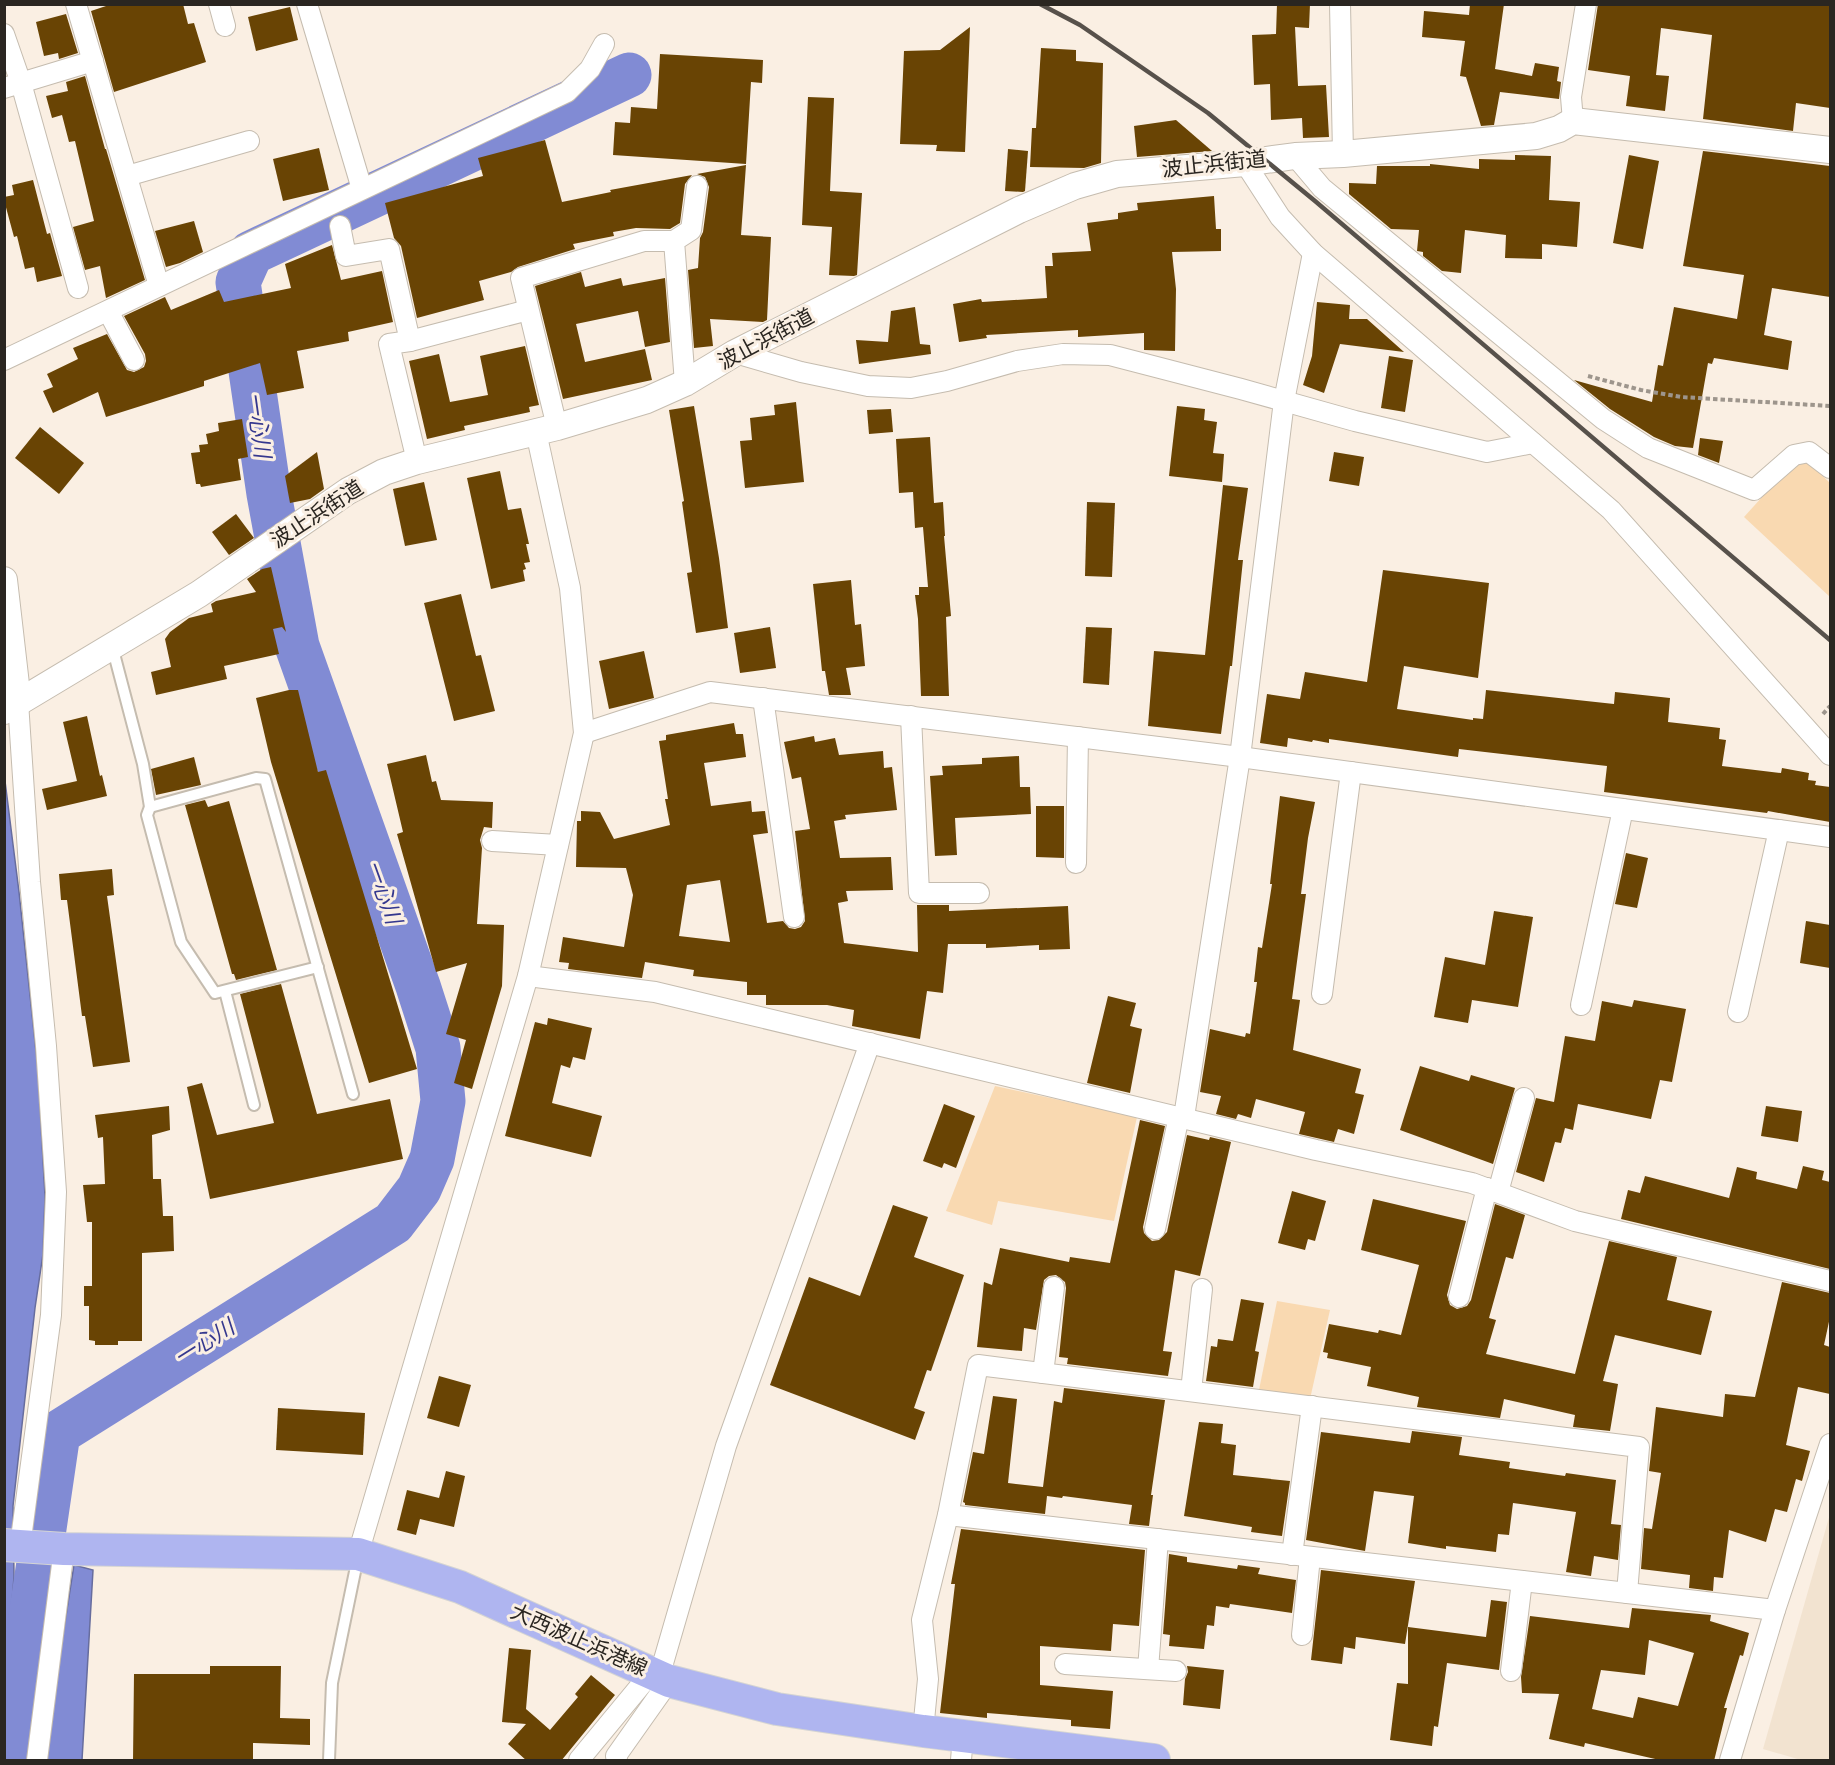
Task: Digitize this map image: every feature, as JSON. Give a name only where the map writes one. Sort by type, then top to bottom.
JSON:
[{"type":"main road","name":"大西波止浜港線","points":[[30,1547],[358,1554],[460,1587],[660,1677],[777,1709],[923,1731],[962,1748],[1154,1761]]},
{"type":"street","points":[[76,4],[159,286]]},
{"type":"street","points":[[219,4],[225,26]]},
{"type":"street","points":[[307,4],[362,189]]},
{"type":"street","points":[[1340,4],[1342,154]]},
{"type":"street","points":[[1586,4],[1571,97],[1574,121],[1830,150]]},
{"type":"street","points":[[4,34],[13,85],[78,288]]},
{"type":"street","points":[[4,360],[567,92],[590,69],[604,44]]},
{"type":"street","points":[[13,85],[93,61]]},
{"type":"street","name":"波止浜街道","points":[[11,707],[199,594],[348,491],[384,472],[417,461],[546,430],[647,400],[685,382],[735,353],[1019,210],[1075,186],[1116,174],[1536,136],[1559,129],[1574,121]]},
{"type":"street","points":[[127,176],[249,141]]},
{"type":"street","points":[[1295,156],[1322,188],[1524,356],[1603,419],[1648,448],[1754,490],[1794,455],[1809,452],[1830,468]]},
{"type":"street","points":[[1245,163],[1280,217],[1313,253],[1611,510],[1830,755]]},
{"type":"street","points":[[358,1554],[528,976],[585,733],[570,588],[528,310],[521,279],[644,241],[674,241],[691,230],[697,186]]},
{"type":"street","points":[[340,226],[346,256],[389,249],[410,341]]},
{"type":"street","points":[[674,241],[685,382]]},
{"type":"street","points":[[1155,1229],[1181,1117],[1240,756],[1284,401],[1313,253]]},
{"type":"street","points":[[417,461],[389,344],[410,341],[528,310]]},
{"type":"street","points":[[108,311],[134,360]]},
{"type":"street","points":[[735,353],[801,372],[868,386],[911,388],[948,381],[1017,361],[1063,354],[1110,355],[1355,422],[1487,452],[1533,443]]},
{"type":"street","points":[[4,580],[11,707],[30,882],[56,1192],[51,1316],[30,1547],[37,1761]]},
{"type":"street","points":[[585,733],[710,692],[1240,756],[1830,837]]},
{"type":"street","points":[[763,698],[794,917]]},
{"type":"street","points":[[911,716],[919,893],[979,893]]},
{"type":"street","points":[[1076,863],[1078,737]]},
{"type":"street","points":[[1322,994],[1351,772]]},
{"type":"street","points":[[1581,1005],[1623,809]]},
{"type":"street","points":[[1738,1012],[1779,830]]},
{"type":"street","points":[[492,842],[558,845]]},
{"type":"street","points":[[528,976],[655,992],[1316,1150],[1472,1183],[1575,1221],[1830,1281]]},
{"type":"street","points":[[617,1761],[616,1756],[660,1677],[726,1446],[870,1043]]},
{"type":"street","points":[[1459,1297],[1524,1098]]},
{"type":"street","points":[[1042,1372],[1054,1287]]},
{"type":"street","points":[[1191,1391],[1202,1289]]},
{"type":"street","points":[[923,1731],[928,1679],[921,1620],[948,1515],[978,1365],[1639,1447],[1627,1593]]},
{"type":"street","points":[[1302,1635],[1301,1556],[1312,1406]]},
{"type":"street","points":[[1730,1761],[1775,1610],[1830,1444]]},
{"type":"street","points":[[948,1515],[1775,1610]]},
{"type":"street","points":[[1148,1669],[1158,1539]]},
{"type":"street","points":[[1511,1671],[1522,1581]]},
{"type":"street","points":[[1065,1665],[1176,1671]]},
{"type":"street","points":[[579,1761],[660,1677]]},
{"type":"lane","points":[[112,646],[143,764],[150,807],[147,815],[181,942],[215,993],[318,967]]},
{"type":"lane","points":[[150,807],[256,778],[266,779],[353,1094]]},
{"type":"lane","points":[[225,991],[254,1105]]},
{"type":"lane","points":[[329,1761],[332,1683],[358,1554]]},
{"type":"path","points":[[1587,376],[1641,390],[1681,397],[1830,406]]},
{"type":"shaded area","points":[[1804,458],[1830,483],[1830,597],[1744,517],[1792,464]]},
{"type":"shaded area","points":[[995,1086],[1137,1117],[1114,1221],[998,1201],[992,1225],[946,1211]]},
{"type":"shaded area","points":[[1277,1301],[1330,1310],[1310,1399],[1259,1390]]},
{"type":"shaded area","points":[[1830,1514],[1830,1760],[1801,1760],[1763,1749]]},
{"type":"water","points":[[5,781],[38,1070],[45,1196],[43,1254],[13,1506],[14,1577],[5,1691]]},
{"type":"water","points":[[74,1565],[93,1570],[82,1760],[45,1760],[51,1711]]},
{"type":"building","points":[[112,4],[183,4],[188,24],[194,23],[206,62],[114,92],[91,11]]},
{"type":"building","points":[[1277,4],[1310,4],[1309,28],[1295,27],[1298,86],[1326,85],[1329,137],[1303,138],[1302,118],[1271,120],[1270,84],[1254,85],[1252,35],[1276,34]]},
{"type":"building","points":[[1470,4],[1504,4],[1495,69],[1532,76],[1535,63],[1559,67],[1557,81],[1561,82],[1559,99],[1500,92],[1494,125],[1481,126],[1466,77],[1460,76],[1465,41],[1422,37],[1424,11],[1469,15]]},
{"type":"building","points":[[1598,4],[1830,4],[1830,108],[1796,103],[1793,131],[1703,119],[1712,35],[1661,28],[1656,75],[1669,76],[1665,111],[1626,106],[1630,76],[1588,70]]},
{"type":"building","points":[[290,7],[298,40],[256,51],[248,17]]},
{"type":"building","points":[[66,14],[78,53],[59,59],[58,53],[44,56],[36,22]]},
{"type":"building","points":[[970,27],[965,152],[936,151],[937,145],[900,144],[904,51],[940,50]]},
{"type":"building","points":[[1041,48],[1076,50],[1076,61],[1103,63],[1101,163],[1084,168],[1030,167],[1032,128],[1036,128]]},
{"type":"building","points":[[660,54],[763,60],[762,83],[751,82],[746,164],[613,155],[615,122],[630,123],[631,107],[657,109]]},
{"type":"building","points":[[85,76],[145,280],[106,298],[100,266],[85,270],[73,227],[94,221],[75,141],[69,142],[62,115],[52,118],[46,96],[68,91],[66,82]]},
{"type":"building","points":[[808,97],[834,98],[830,191],[862,193],[857,275],[854,276],[829,275],[832,227],[802,225]]},
{"type":"building","points":[[1176,120],[1212,151],[1137,157],[1134,126]]},
{"type":"building","points":[[545,140],[562,202],[611,192],[610,190],[692,175],[685,184],[680,223],[670,229],[636,228],[613,232],[614,236],[573,244],[575,249],[479,281],[484,300],[417,318],[401,246],[394,238],[385,203],[483,176],[478,158]]},
{"type":"building","points":[[319,148],[329,190],[283,201],[273,159]]},
{"type":"building","points":[[1008,149],[1028,151],[1025,191],[1023,192],[1005,191]]},
{"type":"building","points":[[1703,151],[1830,166],[1830,297],[1772,288],[1764,335],[1792,341],[1788,370],[1714,358],[1712,364],[1708,363],[1693,448],[1675,446],[1654,437],[1610,409],[1574,380],[1652,402],[1658,365],[1663,366],[1674,307],[1737,319],[1744,275],[1683,266]]},
{"type":"building","points":[[1515,155],[1551,156],[1549,200],[1580,202],[1577,247],[1542,244],[1542,259],[1505,258],[1506,235],[1465,230],[1461,273],[1442,271],[1423,256],[1423,252],[1417,251],[1419,230],[1391,229],[1349,194],[1349,183],[1376,184],[1377,166],[1430,166],[1430,164],[1479,169],[1479,159],[1515,160]]},
{"type":"building","points":[[1629,155],[1659,161],[1643,249],[1613,243]]},
{"type":"building","points":[[746,165],[741,235],[771,237],[767,320],[763,322],[710,319],[713,346],[694,348],[688,270],[698,268],[700,238],[703,232],[709,187],[705,177],[697,174]]},
{"type":"building","points":[[33,180],[47,234],[50,233],[62,276],[37,282],[34,267],[25,269],[17,236],[14,237],[4,200],[4,197],[14,195],[12,185]]},
{"type":"building","points":[[1214,196],[1216,229],[1221,229],[1221,251],[1172,252],[1176,289],[1175,351],[1144,350],[1144,333],[1078,337],[1078,330],[986,335],[987,338],[959,342],[953,304],[981,299],[982,302],[1047,298],[1045,266],[1053,266],[1052,253],[1091,251],[1087,223],[1118,219],[1118,213],[1138,210],[1137,203]]},
{"type":"building","points":[[194,221],[203,252],[166,267],[155,231]]},
{"type":"building","points":[[332,245],[341,280],[382,271],[393,322],[348,332],[349,341],[297,351],[304,388],[267,395],[260,363],[204,381],[204,386],[106,417],[98,392],[53,413],[43,391],[53,387],[47,374],[78,359],[73,348],[107,334],[127,370],[134,372],[144,367],[145,354],[124,316],[165,297],[171,310],[219,290],[224,302],[291,288],[285,264]]},
{"type":"building","points":[[581,272],[585,287],[621,278],[623,286],[665,278],[670,342],[645,347],[638,311],[576,324],[585,362],[645,349],[652,380],[563,399],[535,286]]},
{"type":"building","points":[[1317,302],[1350,305],[1349,319],[1367,319],[1404,352],[1340,344],[1324,393],[1303,385],[1312,356]]},
{"type":"building","points":[[915,307],[920,344],[930,345],[931,354],[859,364],[856,340],[888,342],[891,311]]},
{"type":"building","points":[[525,346],[539,405],[529,407],[530,412],[464,426],[465,430],[427,439],[409,361],[439,354],[450,402],[488,395],[480,356]]},
{"type":"building","points":[[1389,356],[1413,360],[1405,412],[1381,408]]},
{"type":"building","points":[[796,402],[804,482],[745,488],[740,441],[752,440],[750,418],[775,415],[774,405]]},
{"type":"building","points":[[694,406],[728,628],[696,633],[687,573],[692,572],[682,502],[684,501],[669,410]]},
{"type":"building","points":[[1177,406],[1205,409],[1204,420],[1217,422],[1213,453],[1224,454],[1222,482],[1169,476]]},
{"type":"building","points":[[891,409],[893,432],[869,434],[867,410]]},
{"type":"building","points":[[242,419],[248,457],[238,459],[241,480],[201,487],[200,484],[196,484],[191,453],[200,452],[199,445],[208,444],[206,434],[219,431],[218,423]]},
{"type":"building","points":[[40,427],[84,463],[59,494],[15,458]]},
{"type":"building","points":[[930,437],[934,503],[943,502],[951,616],[946,617],[949,696],[921,696],[915,595],[919,595],[919,587],[928,587],[923,527],[915,528],[913,492],[899,493],[896,439]]},
{"type":"building","points":[[1700,438],[1723,441],[1719,463],[1698,455]]},
{"type":"building","points":[[317,452],[324,489],[310,499],[290,503],[285,476]]},
{"type":"building","points":[[1334,452],[1364,457],[1359,486],[1329,481]]},
{"type":"building","points":[[500,471],[508,510],[521,508],[529,544],[526,544],[530,562],[524,563],[525,581],[491,589],[467,478]]},
{"type":"building","points":[[424,482],[437,540],[405,546],[393,489]]},
{"type":"building","points":[[1223,485],[1248,488],[1238,560],[1243,560],[1232,666],[1230,666],[1221,734],[1148,726],[1154,651],[1205,655]]},
{"type":"building","points":[[1087,502],[1115,503],[1112,577],[1085,576]]},
{"type":"building","points":[[236,514],[254,538],[229,555],[212,532]]},
{"type":"building","points":[[271,567],[286,632],[282,627],[273,629],[279,654],[224,666],[227,679],[156,695],[151,672],[171,667],[165,639],[170,632],[189,618],[213,612],[211,604],[216,601],[256,592],[247,579],[262,569]]},
{"type":"building","points":[[1383,570],[1489,583],[1478,678],[1404,666],[1397,709],[1473,720],[1473,718],[1483,719],[1486,690],[1614,704],[1615,692],[1670,698],[1668,722],[1720,728],[1719,739],[1726,740],[1722,766],[1781,773],[1782,768],[1809,773],[1808,780],[1816,781],[1815,785],[1830,787],[1830,822],[1768,811],[1767,813],[1604,792],[1607,766],[1459,749],[1458,757],[1329,739],[1329,743],[1288,738],[1287,747],[1260,743],[1267,694],[1300,699],[1305,672],[1367,682]]},
{"type":"building","points":[[851,580],[855,625],[861,624],[865,666],[846,668],[851,695],[829,695],[825,671],[822,671],[813,584]]},
{"type":"building","points":[[461,594],[476,656],[481,655],[495,711],[454,721],[424,603]]},
{"type":"building","points":[[770,627],[776,668],[740,673],[734,633]]},
{"type":"building","points":[[1086,627],[1112,628],[1109,685],[1083,683]]},
{"type":"building","points":[[644,651],[654,698],[609,709],[599,661]]},
{"type":"building","points":[[298,690],[318,772],[326,770],[417,1069],[369,1083],[271,762],[256,698]]},
{"type":"building","points":[[87,716],[100,776],[102,775],[107,796],[47,810],[42,789],[77,781],[63,722]]},
{"type":"building","points":[[734,723],[736,734],[743,734],[746,757],[704,763],[711,806],[751,801],[752,812],[765,811],[768,833],[753,835],[767,923],[783,921],[789,928],[795,929],[801,927],[805,921],[795,831],[810,829],[801,777],[792,779],[784,742],[814,736],[815,742],[835,738],[839,755],[883,751],[884,768],[892,767],[897,810],[845,815],[846,819],[834,821],[840,858],[891,857],[893,890],[846,891],[848,901],[838,903],[844,943],[918,952],[917,905],[949,905],[949,911],[1068,906],[1070,949],[1039,950],[1039,945],[986,948],[986,944],[948,944],[943,993],[927,991],[920,1039],[852,1026],[854,1010],[827,1005],[766,1005],[766,995],[747,995],[747,982],[693,976],[694,970],[645,962],[642,978],[568,969],[569,963],[559,962],[563,937],[624,947],[633,895],[626,868],[576,867],[577,821],[581,821],[581,811],[600,812],[614,839],[670,825],[659,741],[666,740],[666,735]],"holes":[[[720,880],[730,942],[679,936],[687,885]]]},
{"type":"building","points":[[426,755],[432,782],[436,781],[441,800],[493,802],[492,828],[484,827],[480,840],[482,848],[477,924],[504,925],[502,986],[472,1089],[454,1083],[466,1040],[446,1034],[467,963],[436,972],[397,834],[403,832],[387,764]]},
{"type":"building","points":[[1019,756],[1020,787],[1030,787],[1031,814],[955,818],[957,855],[935,856],[930,776],[943,775],[942,766],[982,764],[982,758]]},
{"type":"building","points":[[194,757],[201,785],[156,795],[151,769]]},
{"type":"building","points":[[1280,796],[1315,802],[1301,894],[1306,894],[1292,999],[1300,1000],[1293,1050],[1361,1069],[1355,1093],[1364,1095],[1354,1134],[1338,1129],[1334,1142],[1299,1134],[1305,1112],[1256,1099],[1251,1118],[1238,1114],[1236,1119],[1216,1114],[1221,1096],[1200,1092],[1210,1029],[1245,1037],[1246,1033],[1250,1034],[1257,982],[1254,982],[1258,947],[1262,948],[1272,884],[1270,884]]},
{"type":"building","points":[[205,800],[208,807],[229,801],[277,970],[236,980],[232,974],[185,805]]},
{"type":"building","points":[[1036,806],[1064,806],[1064,858],[1036,857]]},
{"type":"building","points":[[1626,853],[1648,858],[1637,908],[1615,904]]},
{"type":"building","points":[[112,869],[114,895],[107,896],[130,1062],[93,1067],[85,1016],[82,1016],[67,900],[61,900],[59,874]]},
{"type":"building","points":[[1494,911],[1533,917],[1518,1007],[1472,1000],[1468,1023],[1434,1017],[1445,957],[1485,965]]},
{"type":"building","points":[[1806,921],[1830,925],[1830,968],[1800,963]]},
{"type":"building","points":[[281,984],[317,1114],[390,1099],[403,1159],[210,1199],[187,1087],[202,1083],[217,1135],[274,1123],[240,994]]},
{"type":"building","points":[[1108,996],[1136,1003],[1130,1026],[1142,1029],[1130,1093],[1087,1083]]},
{"type":"building","points":[[1634,1000],[1686,1009],[1672,1082],[1660,1080],[1651,1119],[1578,1104],[1573,1130],[1565,1128],[1561,1143],[1555,1142],[1544,1182],[1516,1172],[1536,1098],[1554,1102],[1565,1036],[1595,1041],[1602,1001],[1632,1007]]},
{"type":"building","points":[[548,1018],[592,1028],[585,1060],[573,1057],[570,1068],[561,1065],[552,1103],[602,1116],[591,1157],[505,1136],[535,1022],[547,1025]]},
{"type":"building","points":[[1420,1066],[1469,1081],[1471,1075],[1515,1088],[1493,1164],[1400,1130]]},
{"type":"building","points":[[944,1104],[975,1116],[956,1168],[944,1163],[942,1168],[923,1161]]},
{"type":"building","points":[[169,1106],[170,1130],[152,1135],[153,1179],[161,1179],[163,1216],[173,1216],[174,1251],[142,1253],[142,1341],[118,1341],[118,1345],[95,1345],[95,1341],[89,1340],[89,1306],[84,1306],[84,1286],[92,1286],[92,1222],[87,1222],[83,1185],[105,1184],[103,1137],[98,1138],[95,1115]]},
{"type":"building","points":[[1766,1106],[1802,1111],[1798,1142],[1761,1136]]},
{"type":"building","points":[[1140,1120],[1165,1126],[1143,1227],[1144,1233],[1152,1241],[1159,1240],[1167,1232],[1187,1135],[1231,1142],[1200,1276],[1175,1270],[1163,1351],[1172,1352],[1168,1376],[1067,1364],[1068,1358],[1059,1357],[1066,1288],[1065,1282],[1056,1275],[1044,1280],[1036,1330],[1024,1328],[1022,1351],[977,1347],[984,1282],[992,1285],[1000,1248],[1069,1262],[1070,1257],[1110,1263]]},
{"type":"building","points":[[1803,1166],[1824,1171],[1822,1180],[1830,1182],[1830,1269],[1621,1219],[1628,1190],[1640,1193],[1645,1176],[1729,1198],[1737,1167],[1757,1172],[1756,1179],[1797,1189]]},
{"type":"building","points":[[1292,1191],[1326,1201],[1315,1241],[1308,1239],[1305,1250],[1278,1243]]},
{"type":"building","points":[[1373,1199],[1466,1221],[1447,1295],[1450,1305],[1457,1309],[1467,1306],[1471,1300],[1495,1204],[1525,1215],[1513,1259],[1506,1257],[1489,1318],[1496,1320],[1486,1354],[1575,1374],[1609,1241],[1677,1257],[1667,1300],[1712,1311],[1701,1355],[1615,1335],[1603,1381],[1618,1384],[1610,1431],[1573,1427],[1575,1415],[1504,1399],[1500,1418],[1417,1407],[1419,1397],[1367,1386],[1371,1367],[1327,1358],[1328,1353],[1323,1352],[1329,1324],[1401,1335],[1419,1265],[1361,1250]]},
{"type":"building","points":[[893,1205],[928,1217],[914,1257],[964,1275],[931,1371],[927,1370],[914,1408],[925,1412],[915,1440],[770,1385],[809,1277],[860,1296]]},
{"type":"building","points":[[1782,1282],[1830,1293],[1830,1317],[1824,1345],[1830,1347],[1830,1394],[1798,1387],[1786,1445],[1810,1451],[1802,1481],[1796,1479],[1787,1512],[1775,1509],[1766,1542],[1729,1530],[1723,1578],[1714,1577],[1713,1591],[1689,1588],[1690,1575],[1641,1569],[1644,1528],[1652,1529],[1661,1473],[1649,1471],[1656,1407],[1723,1417],[1725,1394],[1755,1397]]},
{"type":"building","points":[[1241,1299],[1264,1303],[1255,1351],[1259,1352],[1253,1387],[1206,1381],[1211,1346],[1217,1347],[1218,1339],[1233,1341]]},
{"type":"building","points":[[439,1376],[471,1385],[459,1427],[427,1418]]},
{"type":"building","points":[[1064,1388],[1165,1400],[1151,1495],[1153,1495],[1149,1526],[1129,1524],[1132,1505],[1063,1496],[1062,1498],[1047,1496],[1045,1514],[965,1505],[963,1502],[973,1452],[984,1454],[993,1396],[1017,1399],[1008,1483],[1043,1487],[1054,1401],[1062,1403]]},
{"type":"building","points":[[278,1408],[365,1413],[363,1455],[276,1450]]},
{"type":"building","points":[[1199,1422],[1223,1424],[1221,1443],[1236,1445],[1233,1475],[1290,1481],[1282,1536],[1251,1532],[1252,1527],[1184,1516]]},
{"type":"building","points":[[1412,1431],[1462,1437],[1459,1455],[1510,1462],[1509,1468],[1616,1480],[1611,1524],[1621,1525],[1618,1560],[1594,1556],[1591,1576],[1566,1572],[1576,1512],[1513,1503],[1509,1535],[1498,1534],[1496,1552],[1446,1546],[1446,1549],[1408,1543],[1414,1496],[1374,1491],[1365,1551],[1306,1540],[1321,1432],[1410,1443]]},
{"type":"building","points":[[446,1471],[465,1476],[454,1527],[420,1519],[416,1535],[397,1530],[407,1490],[439,1498]]},
{"type":"building","points":[[961,1529],[1145,1550],[1139,1626],[1113,1624],[1111,1651],[1040,1646],[1040,1685],[1113,1691],[1110,1729],[1071,1726],[1071,1720],[987,1713],[987,1718],[940,1713],[955,1584],[951,1584]]},
{"type":"building","points":[[1169,1554],[1187,1557],[1187,1562],[1237,1569],[1238,1565],[1260,1568],[1258,1574],[1296,1580],[1292,1613],[1230,1604],[1229,1608],[1216,1606],[1214,1626],[1207,1625],[1204,1649],[1169,1646],[1170,1635],[1163,1634]]},
{"type":"building","points":[[1321,1570],[1415,1581],[1405,1644],[1356,1637],[1355,1649],[1344,1647],[1342,1664],[1311,1660]]},
{"type":"building","points":[[1491,1600],[1507,1602],[1499,1670],[1447,1663],[1438,1727],[1434,1726],[1432,1746],[1390,1740],[1397,1683],[1408,1684],[1408,1627],[1486,1637]]},
{"type":"building","points":[[1632,1608],[1711,1615],[1710,1621],[1749,1633],[1724,1708],[1727,1708],[1714,1761],[1664,1761],[1585,1743],[1584,1747],[1549,1739],[1559,1694],[1522,1693],[1521,1677],[1530,1616],[1629,1628]],"holes":[[[1649,1640],[1694,1653],[1678,1706],[1638,1697],[1633,1718],[1592,1709],[1601,1670],[1645,1675]]]},
{"type":"building","points":[[509,1648],[531,1650],[526,1709],[550,1730],[578,1697],[575,1694],[591,1675],[615,1695],[561,1761],[527,1761],[508,1744],[526,1724],[502,1722]]},
{"type":"building","points":[[210,1666],[281,1666],[280,1718],[310,1719],[310,1745],[253,1743],[253,1761],[133,1761],[134,1674],[210,1674]]},
{"type":"building","points":[[1187,1666],[1224,1670],[1220,1709],[1183,1705]]},
{"type":"waterway","name":"一心川","points":[[10,1760],[58,1433],[393,1223],[419,1189],[432,1159],[443,1101],[438,1048],[297,646],[269,494],[238,282],[251,253],[629,75]]},
{"type":"railway","points":[[1040,4],[1080,25],[1208,113],[1315,201],[1830,640]]}]
